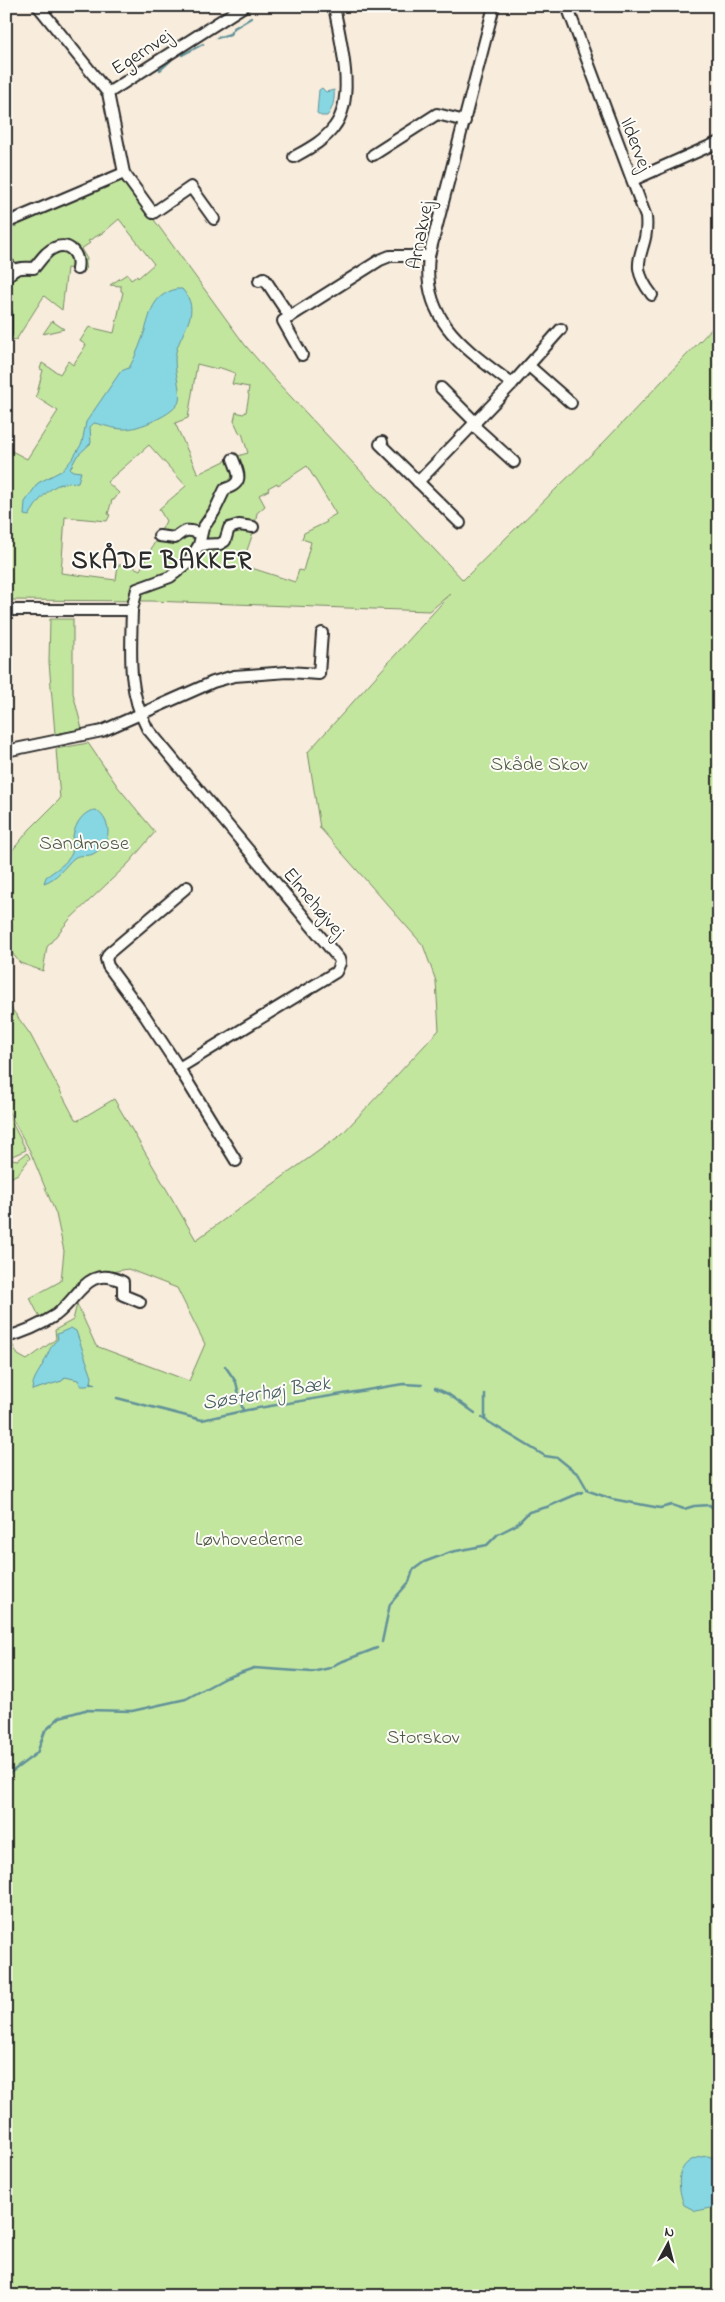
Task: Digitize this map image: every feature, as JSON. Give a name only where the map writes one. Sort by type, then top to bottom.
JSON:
[{"type":"street","points":[[38,6],[108,93],[124,173],[153,212],[191,187],[214,219]]},
{"type":"street","name":"Egernvej","points":[[108,93],[244,6]]},
{"type":"street","points":[[294,157],[318,143],[334,128],[343,113],[346,88],[334,6]]},
{"type":"street","name":"Arnakvej","points":[[494,6],[429,256],[428,287],[444,322],[454,337],[468,351],[512,384]]},
{"type":"street","name":"Ildervej","points":[[567,6],[646,217],[647,228],[639,258],[638,271],[641,281],[652,295]]},
{"type":"street","points":[[373,155],[437,114],[465,122]]},
{"type":"street","points":[[632,180],[719,142]]},
{"type":"street","points":[[6,223],[124,173]]},
{"type":"street","points":[[6,278],[10,265],[34,268],[55,247],[64,246],[74,250],[78,258],[77,269]]},
{"type":"street","points":[[302,355],[283,321],[380,260],[390,256],[429,256]]},
{"type":"street","points":[[259,281],[264,278],[290,317]]},
{"type":"street","points":[[6,313],[6,334]]},
{"type":"street","points":[[418,482],[529,366],[561,329]]},
{"type":"street","points":[[529,366],[571,403]]},
{"type":"street","points":[[441,388],[474,424],[514,462]]},
{"type":"street","points":[[382,442],[380,444],[460,523]]},
{"type":"street","points":[[200,539],[203,528],[214,512],[225,489],[233,487],[238,480],[239,474],[233,458]]},
{"type":"street","points":[[159,536],[175,538],[184,531],[192,530],[200,539],[220,544],[225,541],[229,528],[234,526],[253,527]]},
{"type":"street","name":"Elmehøjvej","points":[[179,1068],[336,972],[340,963],[337,955],[291,899],[165,751],[147,728],[140,714],[131,674],[132,610],[137,589],[170,577],[181,570],[200,539]]},
{"type":"street","points":[[6,610],[132,610]]},
{"type":"street","points":[[6,751],[102,731],[213,682],[234,676],[288,672],[319,674],[322,633]]},
{"type":"street","points":[[187,887],[109,953],[106,959],[108,966],[145,1016],[179,1068],[236,1161]]},
{"type":"street","points":[[6,1337],[56,1315],[84,1285],[102,1276],[112,1277],[123,1282],[123,1295],[140,1302]]},
{"type":"green space","points":[[119,178],[128,184],[245,345],[277,382],[463,580],[606,440],[719,321],[719,2296],[6,2296],[6,1343],[11,1342],[18,1355],[27,1360],[56,1339],[55,1330],[73,1320],[77,1304],[96,1346],[189,1381],[205,1344],[177,1288],[128,1269],[89,1276],[59,1308],[40,1318],[30,1298],[61,1281],[64,1251],[56,1214],[30,1151],[6,1107],[6,1011],[11,1008],[30,1034],[75,1119],[79,1120],[114,1099],[196,1240],[342,1134],[439,1030],[436,981],[423,945],[320,828],[308,752],[451,593],[430,611],[151,601],[6,600],[6,448],[27,459],[58,411],[36,397],[43,370],[40,369],[42,363],[60,374],[68,361],[73,365],[86,345],[80,341],[89,327],[114,333],[123,292],[121,291],[121,286],[110,285],[127,274],[131,280],[137,276],[138,278],[154,264],[119,219],[104,232],[88,241],[90,243],[81,249],[87,259],[85,271],[67,268],[62,310],[44,296],[16,340],[6,338],[6,227]],"holes":[[[197,364],[217,369],[218,367],[235,373],[232,384],[249,387],[246,412],[243,414],[236,412],[234,421],[240,434],[242,433],[248,453],[231,458],[198,474],[175,423],[188,418]],[[149,445],[186,486],[159,509],[166,521],[140,570],[129,565],[118,565],[116,580],[61,573],[65,517],[107,521],[110,515],[108,514],[112,500],[119,493],[107,482]],[[307,466],[336,514],[326,520],[327,522],[304,533],[302,539],[311,542],[303,571],[299,570],[295,582],[242,565],[254,530],[257,513],[265,506],[259,495],[277,483],[278,485]]]},
{"type":"green space","points":[[52,321],[64,329],[43,334]]},
{"type":"green space","points":[[50,619],[73,619],[73,693],[82,729],[55,734],[49,662]]},
{"type":"green space","name":"Sandmose","points":[[88,743],[118,787],[155,832],[129,863],[70,919],[47,947],[43,971],[20,963],[12,953],[6,951],[6,858],[30,829],[60,799],[56,749]]},
{"type":"green space","points":[[6,1111],[26,1150],[12,1156],[11,1159],[18,1160],[27,1153],[30,1158],[18,1174],[6,1180]]},
{"type":"water","points":[[322,88],[326,92],[334,90],[333,104],[327,116],[321,116],[317,113],[319,90]]},
{"type":"water","points":[[176,289],[182,289],[188,297],[191,313],[175,358],[180,396],[176,406],[155,420],[130,429],[94,423],[90,427],[91,443],[77,456],[70,469],[81,472],[78,482],[65,483],[51,489],[42,497],[29,516],[24,515],[25,502],[38,483],[63,470],[73,458],[82,443],[86,422],[121,371],[129,368],[139,348],[155,303],[163,295]]},
{"type":"water","points":[[96,810],[102,815],[108,827],[107,839],[104,845],[93,854],[74,858],[57,875],[44,883],[46,877],[70,857],[73,836],[79,821],[86,813]]},
{"type":"water","points":[[71,1328],[76,1331],[92,1377],[91,1383],[87,1386],[81,1386],[78,1380],[65,1377],[62,1381],[32,1390],[36,1376],[51,1347],[58,1339],[57,1334]]},
{"type":"water","points":[[708,2156],[719,2160],[719,2206],[696,2211],[684,2205],[679,2179],[684,2166],[690,2161]]},
{"type":"waterway","points":[[217,38],[230,34],[234,28],[251,18]]},
{"type":"waterway","points":[[182,55],[203,44]]},
{"type":"waterway","points":[[160,70],[171,60]]},
{"type":"waterway","points":[[225,1366],[236,1382],[243,1411]]},
{"type":"waterway","name":"Søsterhøj Bæk","points":[[117,1398],[202,1420],[247,1410],[403,1384],[422,1385]]},
{"type":"waterway","name":"Søsterhøj Bæk","points":[[435,1388],[448,1394],[475,1413]]},
{"type":"waterway","points":[[485,1394],[485,1420]]},
{"type":"waterway","name":"Søsterhøj Bæk","points":[[482,1418],[545,1456],[558,1458],[579,1475],[587,1489]]},
{"type":"waterway","name":"Søsterhøj Bæk","points":[[586,1490],[612,1499],[660,1508],[672,1505],[684,1509],[710,1505],[719,1516]]},
{"type":"waterway","points":[[382,1642],[390,1604],[409,1582],[413,1570],[424,1562],[451,1552],[487,1545],[498,1534],[516,1525],[529,1512],[547,1507],[582,1492]]},
{"type":"waterway","points":[[6,1776],[37,1753],[45,1731],[60,1717],[85,1710],[132,1711],[186,1699],[223,1679],[254,1668],[312,1672],[330,1668],[377,1648]]},
{"type":"district","name":"SKÅDE BAKKER","points":[[162,559]]},
{"type":"park label","name":"Skåde Skov","points":[[539,763]]},
{"type":"park label","name":"Løvhovederne","points":[[249,1538]]},
{"type":"park label","name":"Storskov","points":[[423,1736]]}]
